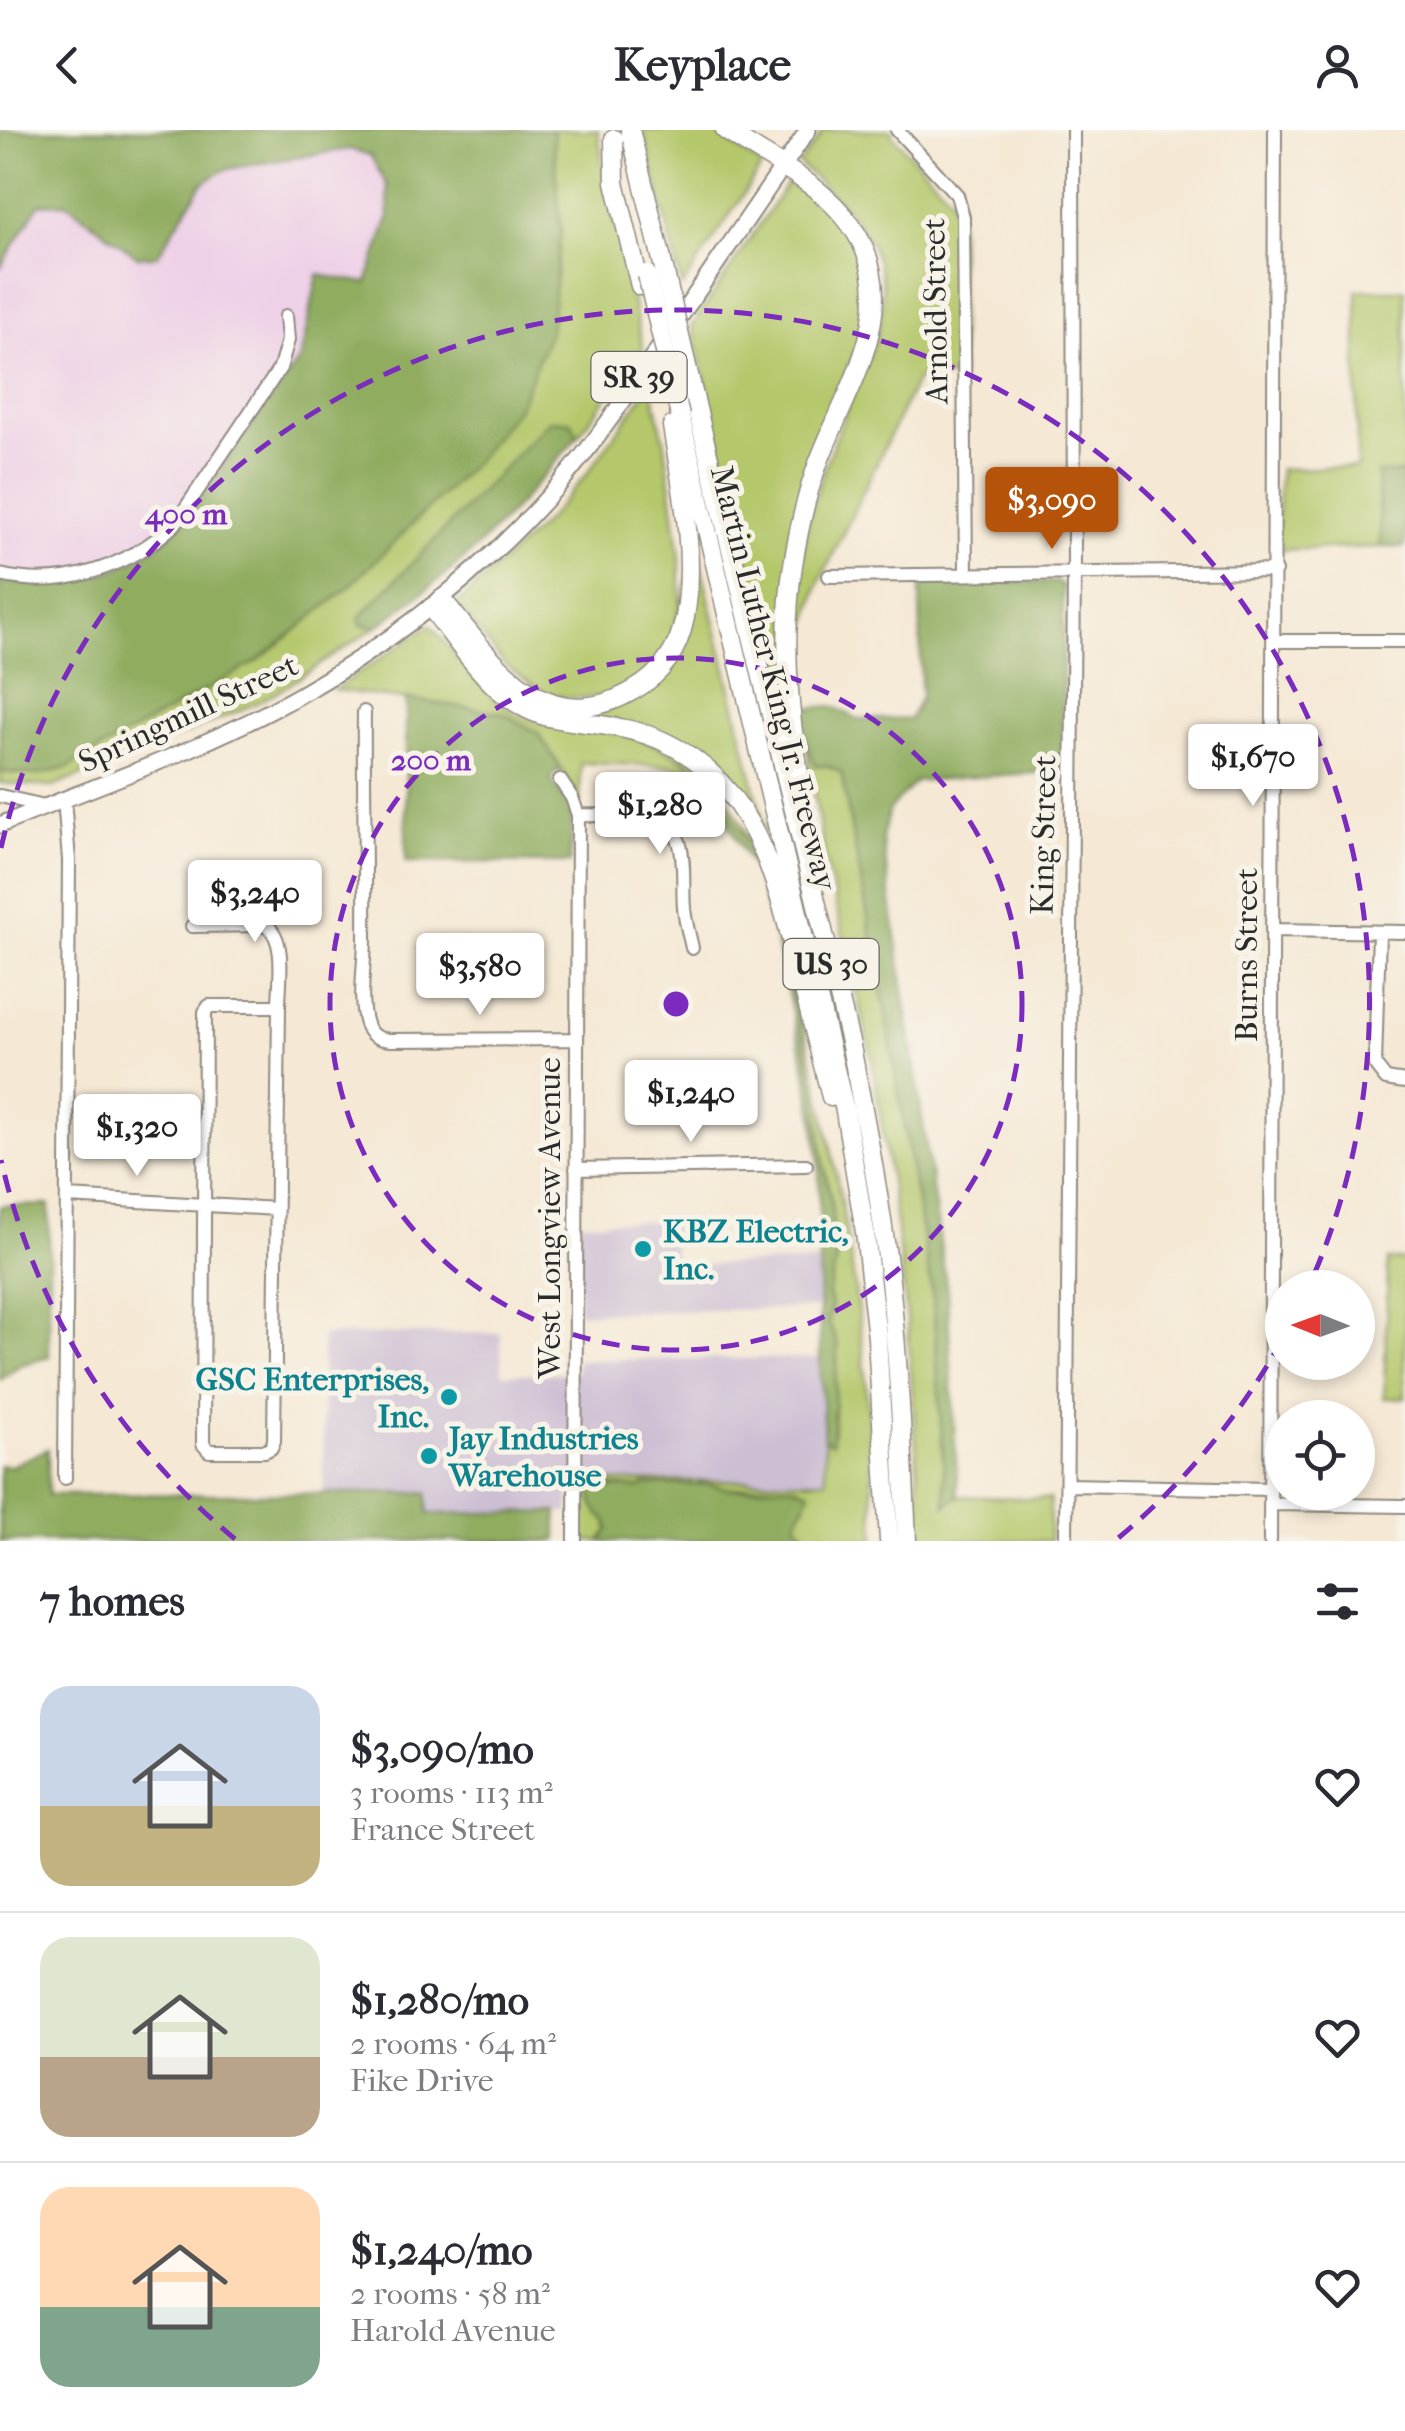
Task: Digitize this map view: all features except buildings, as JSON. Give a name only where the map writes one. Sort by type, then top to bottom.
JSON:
[{"type":"highway","points":[[725,130],[828,200],[853,227],[872,272],[875,298],[869,336],[816,468],[792,569],[788,623],[791,704],[802,798],[863,1058],[863,1110]]},
{"type":"highway","name":"Martin Luther King Jr. Freeway","points":[[619,133],[661,256],[863,1110],[892,1298],[908,1541]]},
{"type":"highway","name":"Martin Luther King Jr. Freeway","points":[[619,133],[643,280],[839,1079],[866,1232],[878,1338],[889,1541]]},
{"type":"highway","points":[[436,603],[509,678],[534,695],[564,704],[587,705],[620,698],[655,676],[680,635],[688,594],[676,421]]},
{"type":"highway","points":[[436,603],[489,679],[515,702],[548,717],[621,726],[667,742],[716,778],[744,811],[768,860],[792,940],[830,1097],[864,1291],[878,1338]]},
{"type":"main road","name":"Springmill Street","points":[[0,825],[170,757],[260,716],[354,662],[436,603],[522,524],[586,450],[808,130]]},
{"type":"street","name":"Arnold Street","points":[[897,130],[956,196],[963,218],[966,574]]},
{"type":"street","name":"King Street","points":[[1066,1541],[1074,573],[1073,130]]},
{"type":"street","name":"Burns Street","points":[[1271,1400],[1275,130]]},
{"type":"street","points":[[0,575],[30,579],[75,577],[120,561],[175,524],[280,368],[288,340],[286,316]]},
{"type":"street","points":[[829,576],[1275,571]]},
{"type":"street","points":[[1275,641],[1405,641]]},
{"type":"street","points":[[364,712],[363,998],[370,1032],[390,1040],[577,1039]]},
{"type":"street","name":"West Longview Avenue","points":[[560,780],[578,815],[575,1541]]},
{"type":"street","points":[[0,796],[45,806]]},
{"type":"street","points":[[64,799],[69,860],[64,1478]]},
{"type":"street","points":[[578,815],[652,816],[671,825],[681,846],[684,909],[692,948]]},
{"type":"street","points":[[192,926],[266,925],[275,931],[279,942],[279,1006],[274,1441],[265,1451],[210,1451],[203,1444],[206,1008],[279,1006]]},
{"type":"street","points":[[1273,930],[1405,932]]},
{"type":"street","points":[[1379,932],[1376,1066],[1386,1079],[1405,1082]]},
{"type":"street","points":[[576,1168],[806,1164]]},
{"type":"street","points":[[68,1197],[276,1209]]},
{"type":"street","points":[[1067,1486],[1265,1496]]},
{"type":"street","points":[[1375,1504],[1405,1506]]},
{"type":"street","name":"Burns Street","points":[[1270,1541],[1271,1510]]},
{"type":"shaded area","points":[[349,149],[370,155],[387,185],[389,217],[366,283],[318,276],[300,359],[181,525],[163,543],[120,567],[76,582],[22,584],[0,580],[0,268],[39,204],[66,202],[138,257],[156,257],[202,184],[226,169]]},
{"type":"shaded area","points":[[673,1221],[674,1265],[820,1262],[820,1308],[578,1313],[578,1222]]},
{"type":"shaded area","points":[[501,1333],[502,1374],[576,1373],[577,1360],[820,1358],[826,1481],[571,1482],[569,1512],[427,1514],[426,1493],[324,1494],[322,1335]]},
{"type":"green space","points":[[0,130],[553,130],[561,233],[550,331],[519,406],[475,462],[349,587],[259,660],[67,768],[37,775],[0,772],[0,580],[50,584],[98,575],[142,556],[181,525],[300,359],[318,275],[367,283],[389,217],[387,185],[370,155],[349,149],[226,169],[202,184],[157,256],[138,257],[66,203],[39,204],[0,268]]},
{"type":"green space","points":[[553,130],[598,130],[605,180],[643,348],[578,436],[571,422],[441,534],[360,617],[361,625],[376,627],[287,686],[255,704],[53,787],[0,783],[0,772],[37,775],[561,233]]},
{"type":"green space","points":[[643,130],[712,130],[762,166],[682,287]]},
{"type":"green space","points":[[824,130],[892,130],[892,135],[951,198],[959,220],[961,377],[917,379],[818,586],[803,641],[805,704],[800,705],[796,622],[805,538],[827,461],[877,336],[882,307],[882,281],[868,238],[839,201],[799,164]]},
{"type":"green space","points":[[788,182],[829,210],[854,243],[866,284],[864,328],[808,471],[782,706],[692,326]]},
{"type":"green space","points":[[1357,290],[1405,290],[1405,473],[1377,474],[1381,547],[1276,550],[1280,469],[1357,467]]},
{"type":"green space","points":[[651,384],[665,444],[680,558],[680,605],[670,646],[640,678],[609,695],[566,698],[545,693],[505,665],[457,604],[545,522],[586,475]]},
{"type":"green space","points":[[550,420],[571,422],[578,436],[521,502],[432,585],[376,627],[361,625],[359,618]]},
{"type":"green space","points":[[1377,473],[1405,473],[1405,547],[1381,547]]},
{"type":"green space","points":[[696,545],[765,830],[762,831],[728,779],[590,716],[631,700],[665,675]]},
{"type":"green space","points":[[1057,582],[1063,586],[1063,771],[916,781],[889,810],[882,838],[947,1291],[958,1496],[946,1506],[933,1298],[883,998],[841,772],[816,766],[807,744],[800,705],[832,706],[858,719],[910,719],[921,697],[920,589],[927,583]]},
{"type":"green space","points":[[430,625],[483,686],[520,715],[550,725],[630,736],[681,759],[722,795],[750,841],[770,894],[791,973],[843,1209],[865,1376],[875,1541],[813,1541],[796,1523],[806,1505],[799,1486],[729,1489],[710,1484],[638,1488],[607,1485],[609,1529],[600,1541],[581,1541],[581,1482],[826,1480],[824,1440],[831,1442],[838,1345],[828,1321],[828,1294],[836,1262],[817,1100],[766,892],[751,851],[731,816],[703,785],[674,766],[581,763],[580,803],[538,733],[503,713],[334,690]]},
{"type":"green space","points":[[406,699],[503,713],[538,733],[563,772],[556,771],[551,778],[570,812],[570,863],[406,862]]},
{"type":"green space","points":[[804,733],[813,760],[841,772],[883,998],[933,1298],[946,1505],[958,1496],[1050,1499],[1050,1541],[922,1541],[908,1327],[895,1215],[872,1059],[825,858]]},
{"type":"green space","points":[[717,804],[742,833],[766,892],[817,1100],[836,1262],[828,1294],[828,1321],[838,1345],[832,1443],[824,1439],[819,1163],[814,1117],[775,937],[754,870]]},
{"type":"green space","points":[[49,1205],[49,1357],[20,1365],[0,1380],[0,1206]]},
{"type":"green space","points":[[1388,1260],[1405,1260],[1405,1398],[1384,1398]]},
{"type":"green space","points":[[48,1449],[48,1495],[427,1493],[428,1514],[557,1512],[557,1541],[0,1541],[0,1465],[11,1466]]},
{"type":"green space","points":[[710,1484],[734,1489],[792,1486],[810,1491],[796,1523],[812,1541],[600,1541],[609,1529],[606,1519],[594,1507],[592,1489]]},
{"type":"place","name":"KBZ Electric, Inc.","points":[[643,1249]]},
{"type":"place","name":"GSC Enterprises, Inc.","points":[[449,1397]]},
{"type":"place","name":"Jay Industries Warehouse","points":[[429,1456]]}]
